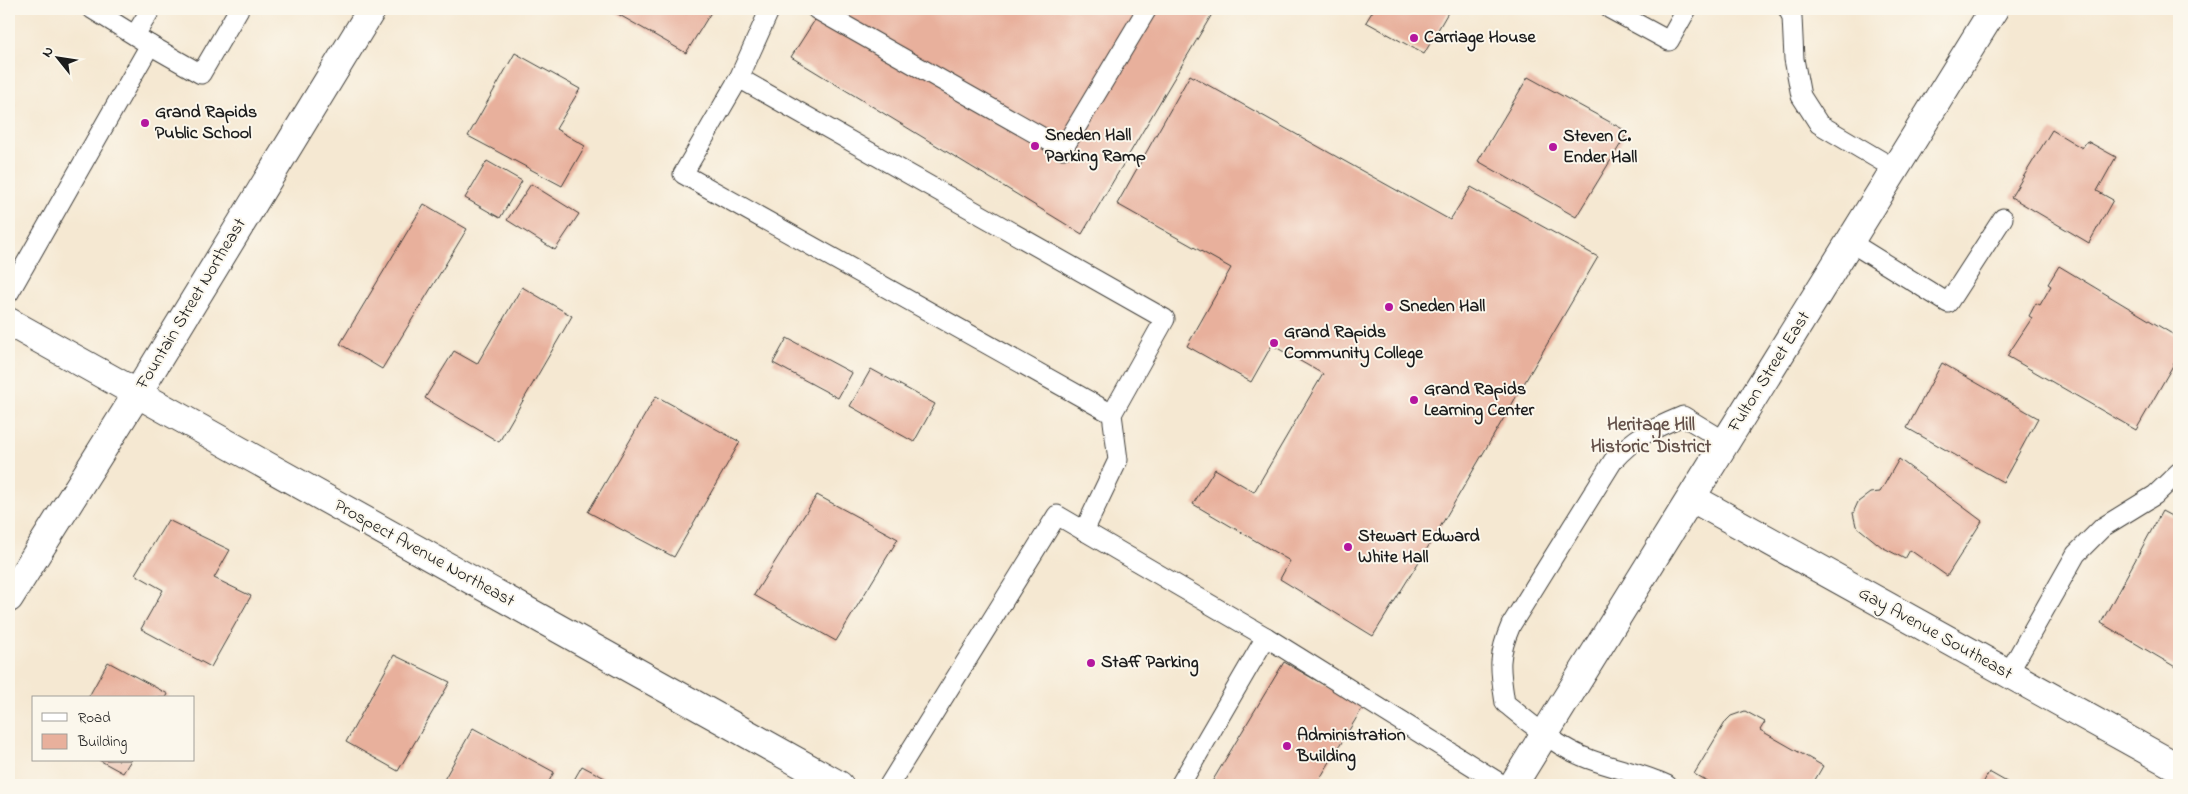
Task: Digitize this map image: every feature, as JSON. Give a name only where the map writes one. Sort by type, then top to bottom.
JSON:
[{"type":"street","name":"Fountain Street Northeast","points":[[9,598],[137,394],[372,9]]},
{"type":"street","name":"Fulton Street East","points":[[1513,785],[1994,9]]},
{"type":"street","name":"Prospect Avenue Northeast","points":[[9,322],[839,785]]},
{"type":"street","name":"Gay Avenue Southeast","points":[[1692,498],[2179,768]]},
{"type":"lane","points":[[92,9],[201,74],[239,9]]},
{"type":"lane","points":[[9,293],[50,222],[143,40],[150,9]]},
{"type":"lane","points":[[770,9],[739,78],[683,174],[1112,414]]},
{"type":"lane","points":[[816,9],[1063,149],[1147,9]]},
{"type":"lane","points":[[1610,9],[1668,41],[1687,9]]},
{"type":"lane","points":[[1788,9],[1792,17],[1794,59],[1801,96],[1819,124],[1895,169]]},
{"type":"lane","points":[[739,78],[1165,319],[1112,414],[1118,460],[1084,531]]},
{"type":"lane","points":[[1850,242],[1948,303],[2003,218]]},
{"type":"lane","points":[[1667,785],[1655,779],[1587,759],[1545,735],[1505,703],[1500,664],[1503,644],[1516,616],[1613,461],[1627,445],[1645,432],[1683,416],[1726,442]]},
{"type":"lane","points":[[2008,674],[2076,554],[2103,527],[2155,495],[2179,472]]},
{"type":"lane","points":[[889,785],[1057,515],[1266,637],[1503,785]]},
{"type":"lane","points":[[1180,785],[1266,637]]},
{"type":"building","points":[[609,9],[713,9],[686,53]]},
{"type":"building","name":"Sneden Hall Parking Ramp","points":[[822,9],[965,9],[971,12],[973,9],[1215,9],[1082,234],[791,57]]},
{"type":"building","name":"Carriage House","points":[[1374,9],[1450,9],[1424,54],[1366,22]]},
{"type":"building","points":[[515,53],[580,89],[556,129],[585,146],[562,186],[468,136]]},
{"type":"building","name":"Sneden Hall","points":[[1190,75],[1450,220],[1471,187],[1598,257],[1436,534],[1373,636],[1280,579],[1290,561],[1193,504],[1215,469],[1254,492],[1323,374],[1272,345],[1251,382],[1187,346],[1231,268],[1117,204]]},
{"type":"building","name":"Steven C. Ender Hall","points":[[1528,77],[1628,132],[1576,217],[1478,161]]},
{"type":"building","points":[[9,101],[16,105],[9,118]]},
{"type":"building","points":[[2052,130],[2082,148],[2087,141],[2116,157],[2097,191],[2113,200],[2089,243],[2011,197]]},
{"type":"building","points":[[487,161],[522,181],[500,218],[465,198]]},
{"type":"building","points":[[531,184],[579,214],[555,250],[507,220]]},
{"type":"building","points":[[424,204],[467,229],[382,369],[340,344]]},
{"type":"building","points":[[2059,266],[2179,338],[2179,355],[2136,430],[2007,356],[2032,318],[2029,316],[2036,303],[2040,305],[2051,286],[2048,284]]},
{"type":"building","points":[[522,287],[572,316],[499,442],[425,398],[454,351],[477,364]]},
{"type":"building","points":[[787,338],[852,373],[838,398],[773,363]]},
{"type":"building","points":[[1942,363],[2038,418],[2003,482],[1907,428]]},
{"type":"building","points":[[871,369],[935,404],[914,442],[850,406]]},
{"type":"building","points":[[656,396],[740,442],[674,557],[588,512]]},
{"type":"building","points":[[1899,459],[1982,521],[1947,576],[1910,550],[1905,559],[1882,547],[1856,526],[1853,513],[1858,502],[1870,493],[1880,492]]},
{"type":"building","points":[[817,495],[898,539],[836,641],[754,595]]},
{"type":"building","points":[[2162,511],[2179,520],[2179,664],[2177,668],[2101,623]]},
{"type":"building","points":[[168,520],[230,550],[214,578],[251,596],[211,667],[141,629],[163,590],[135,574]]},
{"type":"building","points":[[394,655],[450,682],[398,771],[346,742]]},
{"type":"building","points":[[108,662],[168,694],[167,696],[89,696]]},
{"type":"building","name":"Administration Building","points":[[1284,662],[1363,707],[1316,785],[1210,785]]},
{"type":"building","points":[[1745,711],[1765,722],[1760,730],[1823,766],[1812,785],[1714,785],[1694,774],[1726,721],[1731,716]]},
{"type":"building","points":[[473,728],[554,772],[547,785],[441,785]]},
{"type":"building","points":[[103,762],[130,762],[123,773]]},
{"type":"building","points":[[582,766],[618,785],[571,785]]},
{"type":"building","points":[[1989,772],[2012,785],[1982,785]]},
{"type":"place","name":"Carriage House","points":[[1414,38]]},
{"type":"place","name":"Grand Rapids Public School","points":[[145,123]]},
{"type":"place","name":"Sneden Hall Parking Ramp","points":[[1035,146]]},
{"type":"place","name":"Steven C. Ender Hall","points":[[1553,147]]},
{"type":"place","name":"Sneden Hall","points":[[1389,307]]},
{"type":"place","name":"Grand Rapids Community College","points":[[1274,343]]},
{"type":"place","name":"Grand Rapids Learning Center","points":[[1414,400]]},
{"type":"place","name":"Stewart Edward White Hall","points":[[1348,547]]},
{"type":"place","name":"Staff Parking","points":[[1091,663]]},
{"type":"place","name":"Administration Building","points":[[1287,746]]},
{"type":"district","name":"Heritage Hill Historic District","points":[[1651,436]]}]
